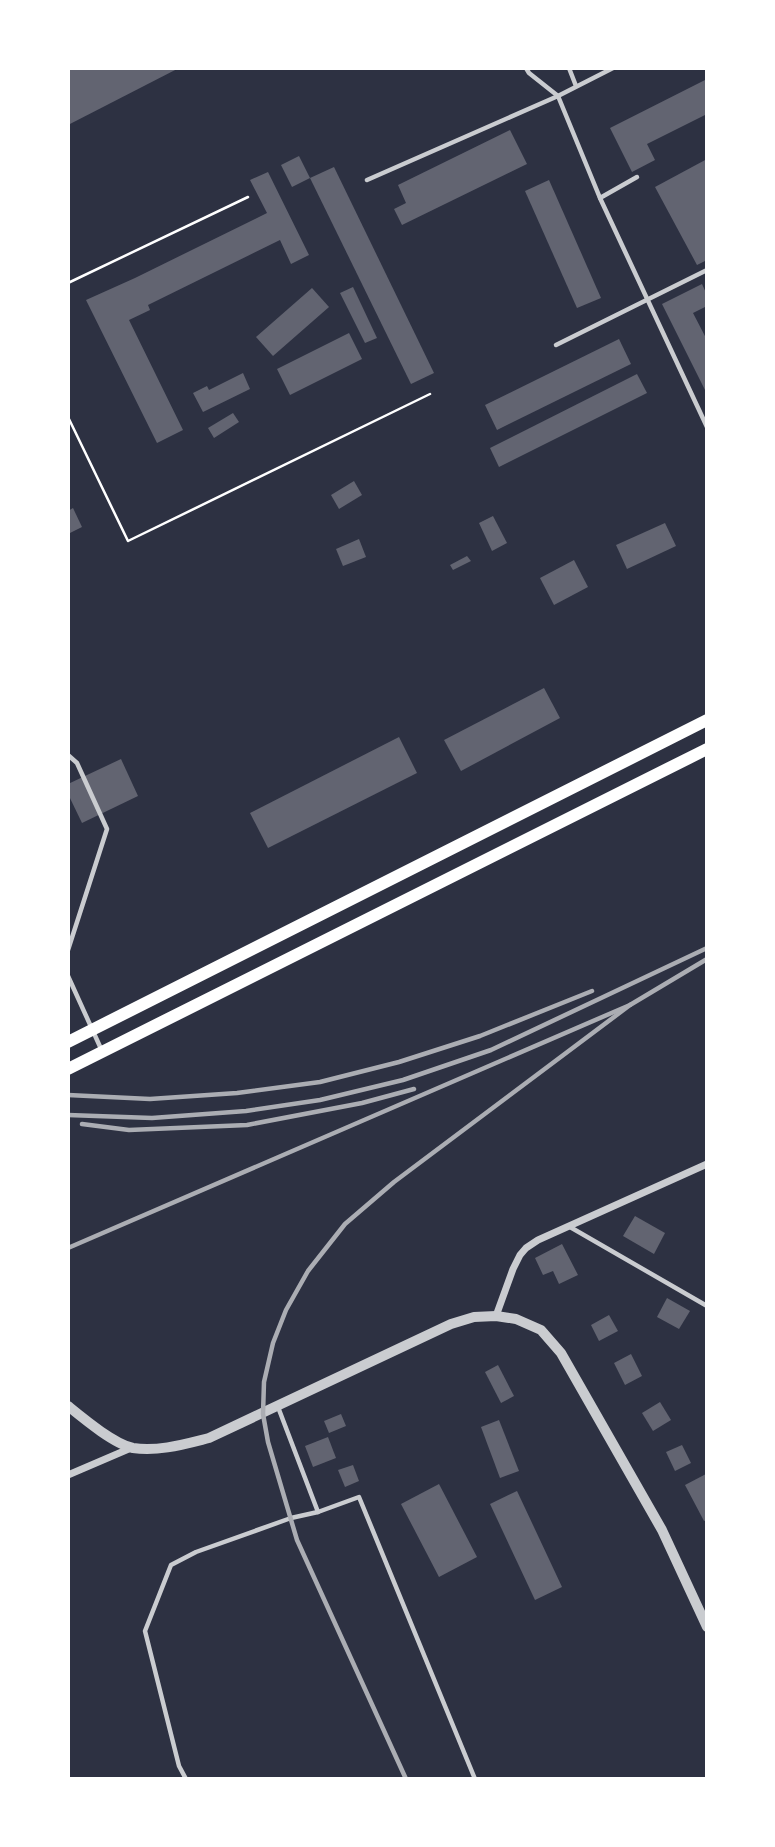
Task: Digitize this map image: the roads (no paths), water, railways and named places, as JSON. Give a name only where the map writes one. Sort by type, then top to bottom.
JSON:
[{"type":"main road","points":[[68,1042],[707,720]]},
{"type":"main road","points":[[68,1069],[707,749]]},
{"type":"street","points":[[496,1316],[513,1269],[526,1248],[538,1240],[707,1164]]},
{"type":"street","points":[[68,1475],[132,1448],[173,1448],[209,1438],[451,1324],[474,1317],[516,1319],[541,1330],[561,1353],[662,1530],[707,1627]]},
{"type":"street","points":[[68,1406],[108,1436],[132,1448]]},
{"type":"lane","points":[[526,68],[558,96],[600,198],[707,427]]},
{"type":"lane","points":[[569,68],[576,86]]},
{"type":"lane","points":[[367,180],[558,96],[613,68]]},
{"type":"lane","points":[[600,198],[638,177]]},
{"type":"lane","points":[[556,345],[707,270]]},
{"type":"lane","points":[[68,755],[77,763],[107,828],[68,950]]},
{"type":"lane","points":[[68,976],[102,1052]]},
{"type":"lane","points":[[570,1227],[707,1306]]},
{"type":"lane","points":[[278,1407],[318,1512]]},
{"type":"lane","points":[[186,1779],[179,1766],[145,1631],[171,1565],[196,1552],[359,1497],[475,1779]]},
{"type":"railway","points":[[68,1115],[152,1118],[246,1111],[320,1100],[403,1080],[491,1050],[707,948]]},
{"type":"railway","points":[[68,1248],[630,1005],[707,959]]},
{"type":"railway","points":[[68,1095],[150,1099],[237,1093],[320,1082],[399,1062],[480,1036],[592,991]]},
{"type":"railway","points":[[406,1779],[297,1540],[268,1442],[263,1414],[264,1382],[273,1343],[286,1310],[308,1271],[345,1224],[394,1182],[630,1005]]},
{"type":"railway","points":[[82,1124],[129,1130],[247,1125],[362,1103],[414,1089]]}]
